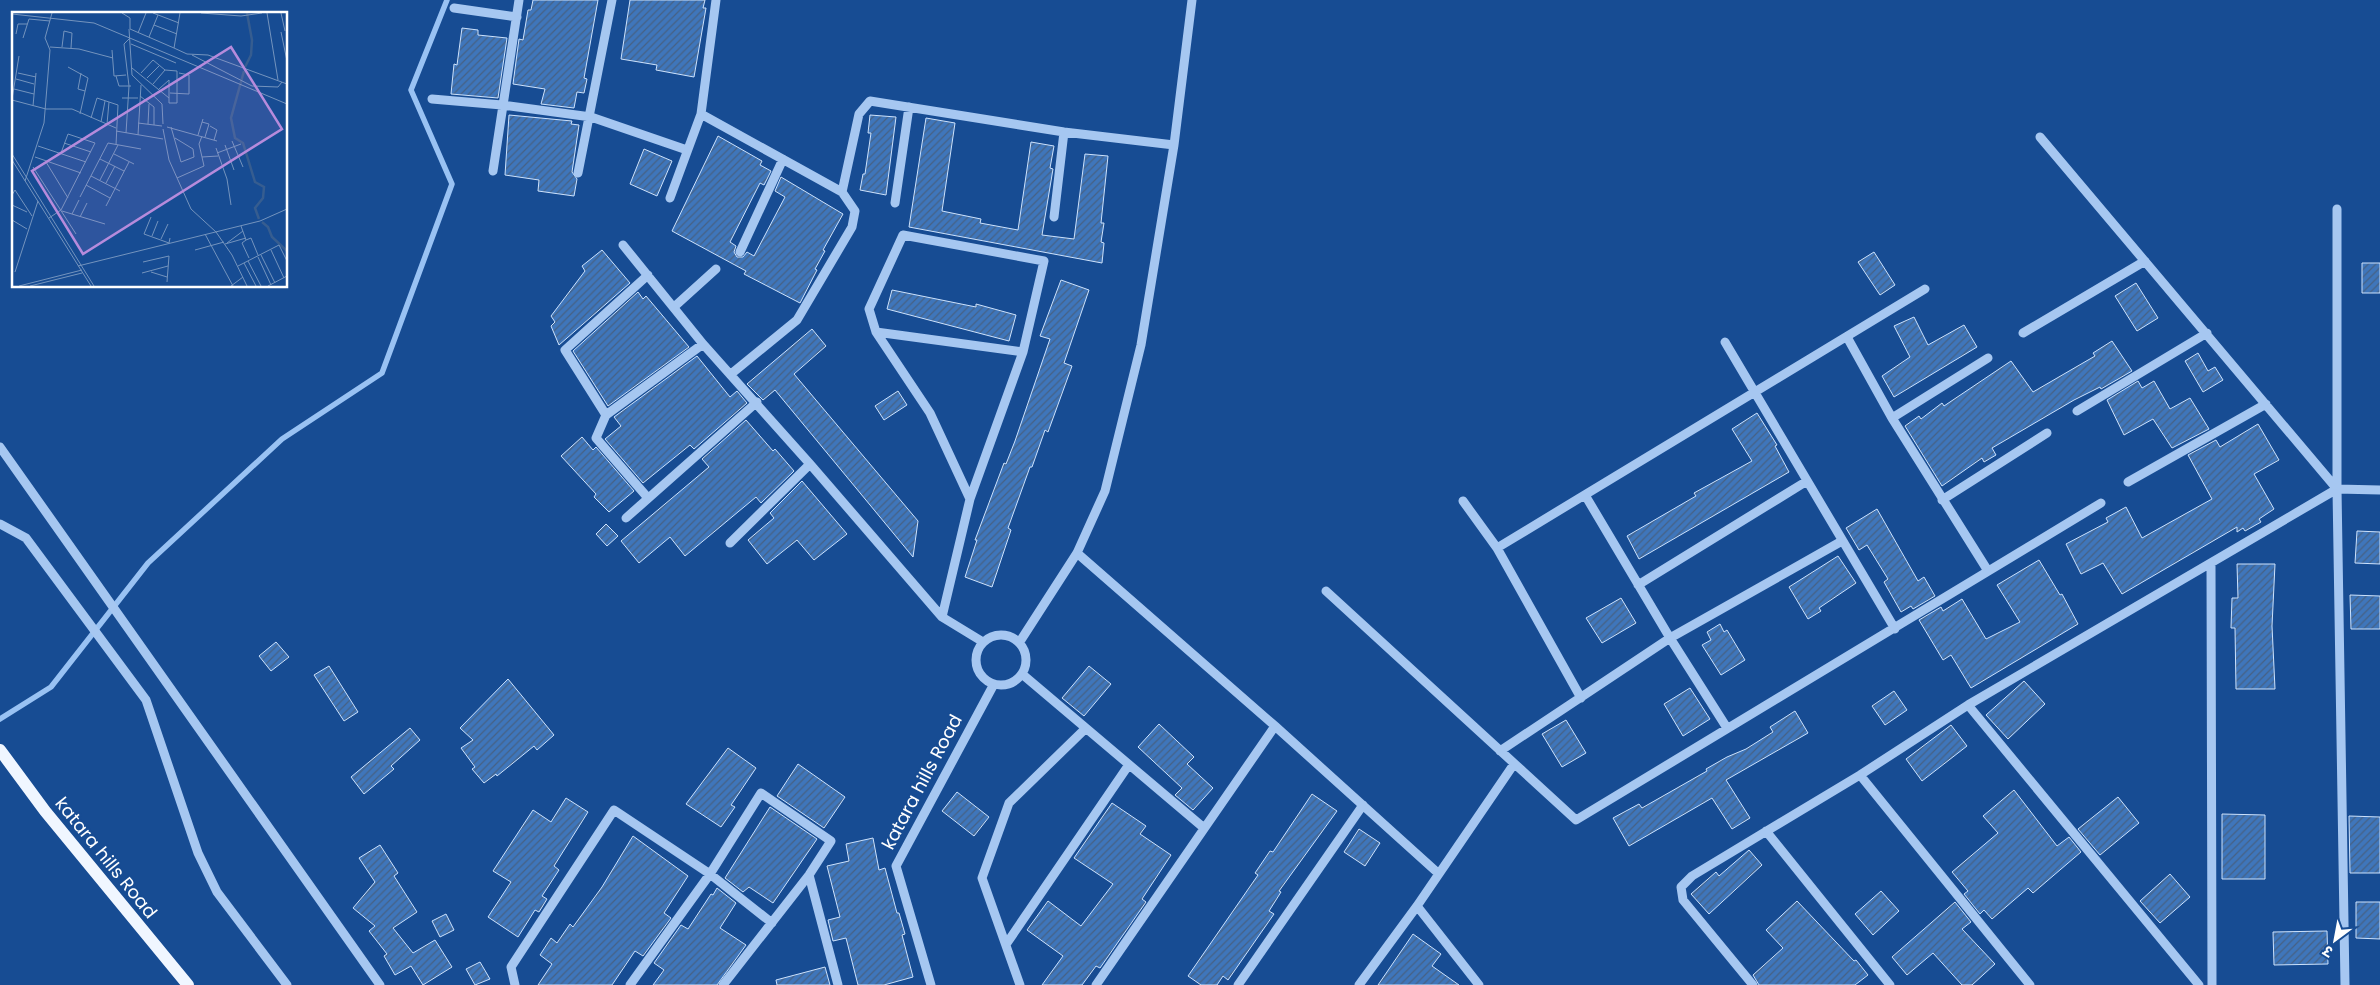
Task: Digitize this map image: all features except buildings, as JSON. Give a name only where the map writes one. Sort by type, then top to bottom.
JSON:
[{"type":"main road","name":"katara hills Road","points":[[0,750],[45,811],[188,985]]},
{"type":"street","points":[[493,171],[519,0]]},
{"type":"street","points":[[578,173],[591,117],[612,0]]},
{"type":"street","points":[[670,198],[701,114],[716,0]]},
{"type":"street","points":[[1019,643],[1077,553],[1104,491],[1141,345],[1174,145],[1192,0]]},
{"type":"street","points":[[454,8],[517,18]]},
{"type":"street","points":[[432,100],[502,105],[591,117],[688,150]]},
{"type":"street","points":[[842,192],[859,114],[870,101],[1064,132],[1174,145]]},
{"type":"street","points":[[894,203],[909,108]]},
{"type":"street","points":[[701,114],[842,192],[855,210],[852,228],[797,320],[731,374]]},
{"type":"street","points":[[1054,217],[1064,132]]},
{"type":"street","points":[[2040,137],[2207,333],[2337,490]]},
{"type":"street","points":[[740,252],[783,159]]},
{"type":"street","points":[[2337,209],[2337,490],[2345,985]]},
{"type":"street","points":[[942,617],[970,499],[1024,352],[1044,261],[903,235],[869,309],[876,332],[930,413],[970,499]]},
{"type":"street","points":[[622,245],[703,344],[757,402],[942,617],[983,642]]},
{"type":"street","points":[[2023,333],[2145,261]]},
{"type":"street","points":[[674,307],[716,269]]},
{"type":"street","points":[[606,415],[565,350],[648,275]]},
{"type":"street","points":[[1497,548],[1925,289]]},
{"type":"street","points":[[876,332],[1024,352]]},
{"type":"street","points":[[2077,411],[2207,333]]},
{"type":"street","points":[[1847,337],[1892,418],[1988,571]]},
{"type":"street","points":[[1725,342],[1895,629]]},
{"type":"street","points":[[648,498],[596,438],[606,415],[703,344]]},
{"type":"street","points":[[1892,418],[1988,358]]},
{"type":"street","points":[[626,518],[757,402]]},
{"type":"street","points":[[2128,482],[2266,404]]},
{"type":"street","points":[[1942,500],[2047,433]]},
{"type":"street","points":[[0,447],[380,985]]},
{"type":"street","points":[[730,543],[810,464]]},
{"type":"street","points":[[1638,585],[1807,481]]},
{"type":"street","points":[[1753,985],[1683,900],[1681,887],[1692,876],[1860,775],[1968,705],[2337,490],[2380,490]]},
{"type":"street","points":[[1585,495],[1670,638],[1727,728]]},
{"type":"street","points":[[1463,501],[1497,548],[1581,698]]},
{"type":"street","points":[[1326,591],[1576,820],[2101,503]]},
{"type":"street","points":[[0,524],[26,538],[146,700],[202,861],[218,892],[287,985]]},
{"type":"street","points":[[1500,751],[1670,638],[1842,540]]},
{"type":"street","points":[[1077,553],[1275,726],[1439,874]]},
{"type":"street","points":[[2211,563],[2212,985]]},
{"type":"street","points":[[1005,635],[1019,643],[1026,658],[1022,674],[1010,684],[994,684],[980,674],[976,666],[976,658],[983,642],[989,638],[1005,635]]},
{"type":"street","points":[[1022,674],[1084,729],[1204,828]]},
{"type":"street","name":"katara hills Road","points":[[931,985],[896,866],[994,684]]},
{"type":"street","points":[[1968,705],[2200,985]]},
{"type":"street","points":[[1096,985],[1275,726]]},
{"type":"street","points":[[1020,985],[1007,943],[982,878],[1009,803],[1084,729]]},
{"type":"street","points":[[1359,985],[1417,906],[1514,764]]},
{"type":"street","points":[[1007,943],[1128,766]]},
{"type":"street","points":[[1860,775],[2030,985]]},
{"type":"street","points":[[630,985],[710,874],[761,793],[832,841],[809,875],[723,985]]},
{"type":"street","points":[[1238,985],[1363,805]]},
{"type":"street","points":[[516,985],[511,967],[614,810],[710,874],[772,922]]},
{"type":"street","points":[[1766,831],[1890,985]]},
{"type":"street","points":[[809,875],[838,985]]},
{"type":"street","points":[[1417,906],[1479,985]]},
{"type":"waterway","points":[[0,719],[51,687],[148,563],[282,439],[382,373],[452,184],[411,90],[447,0]]}]
